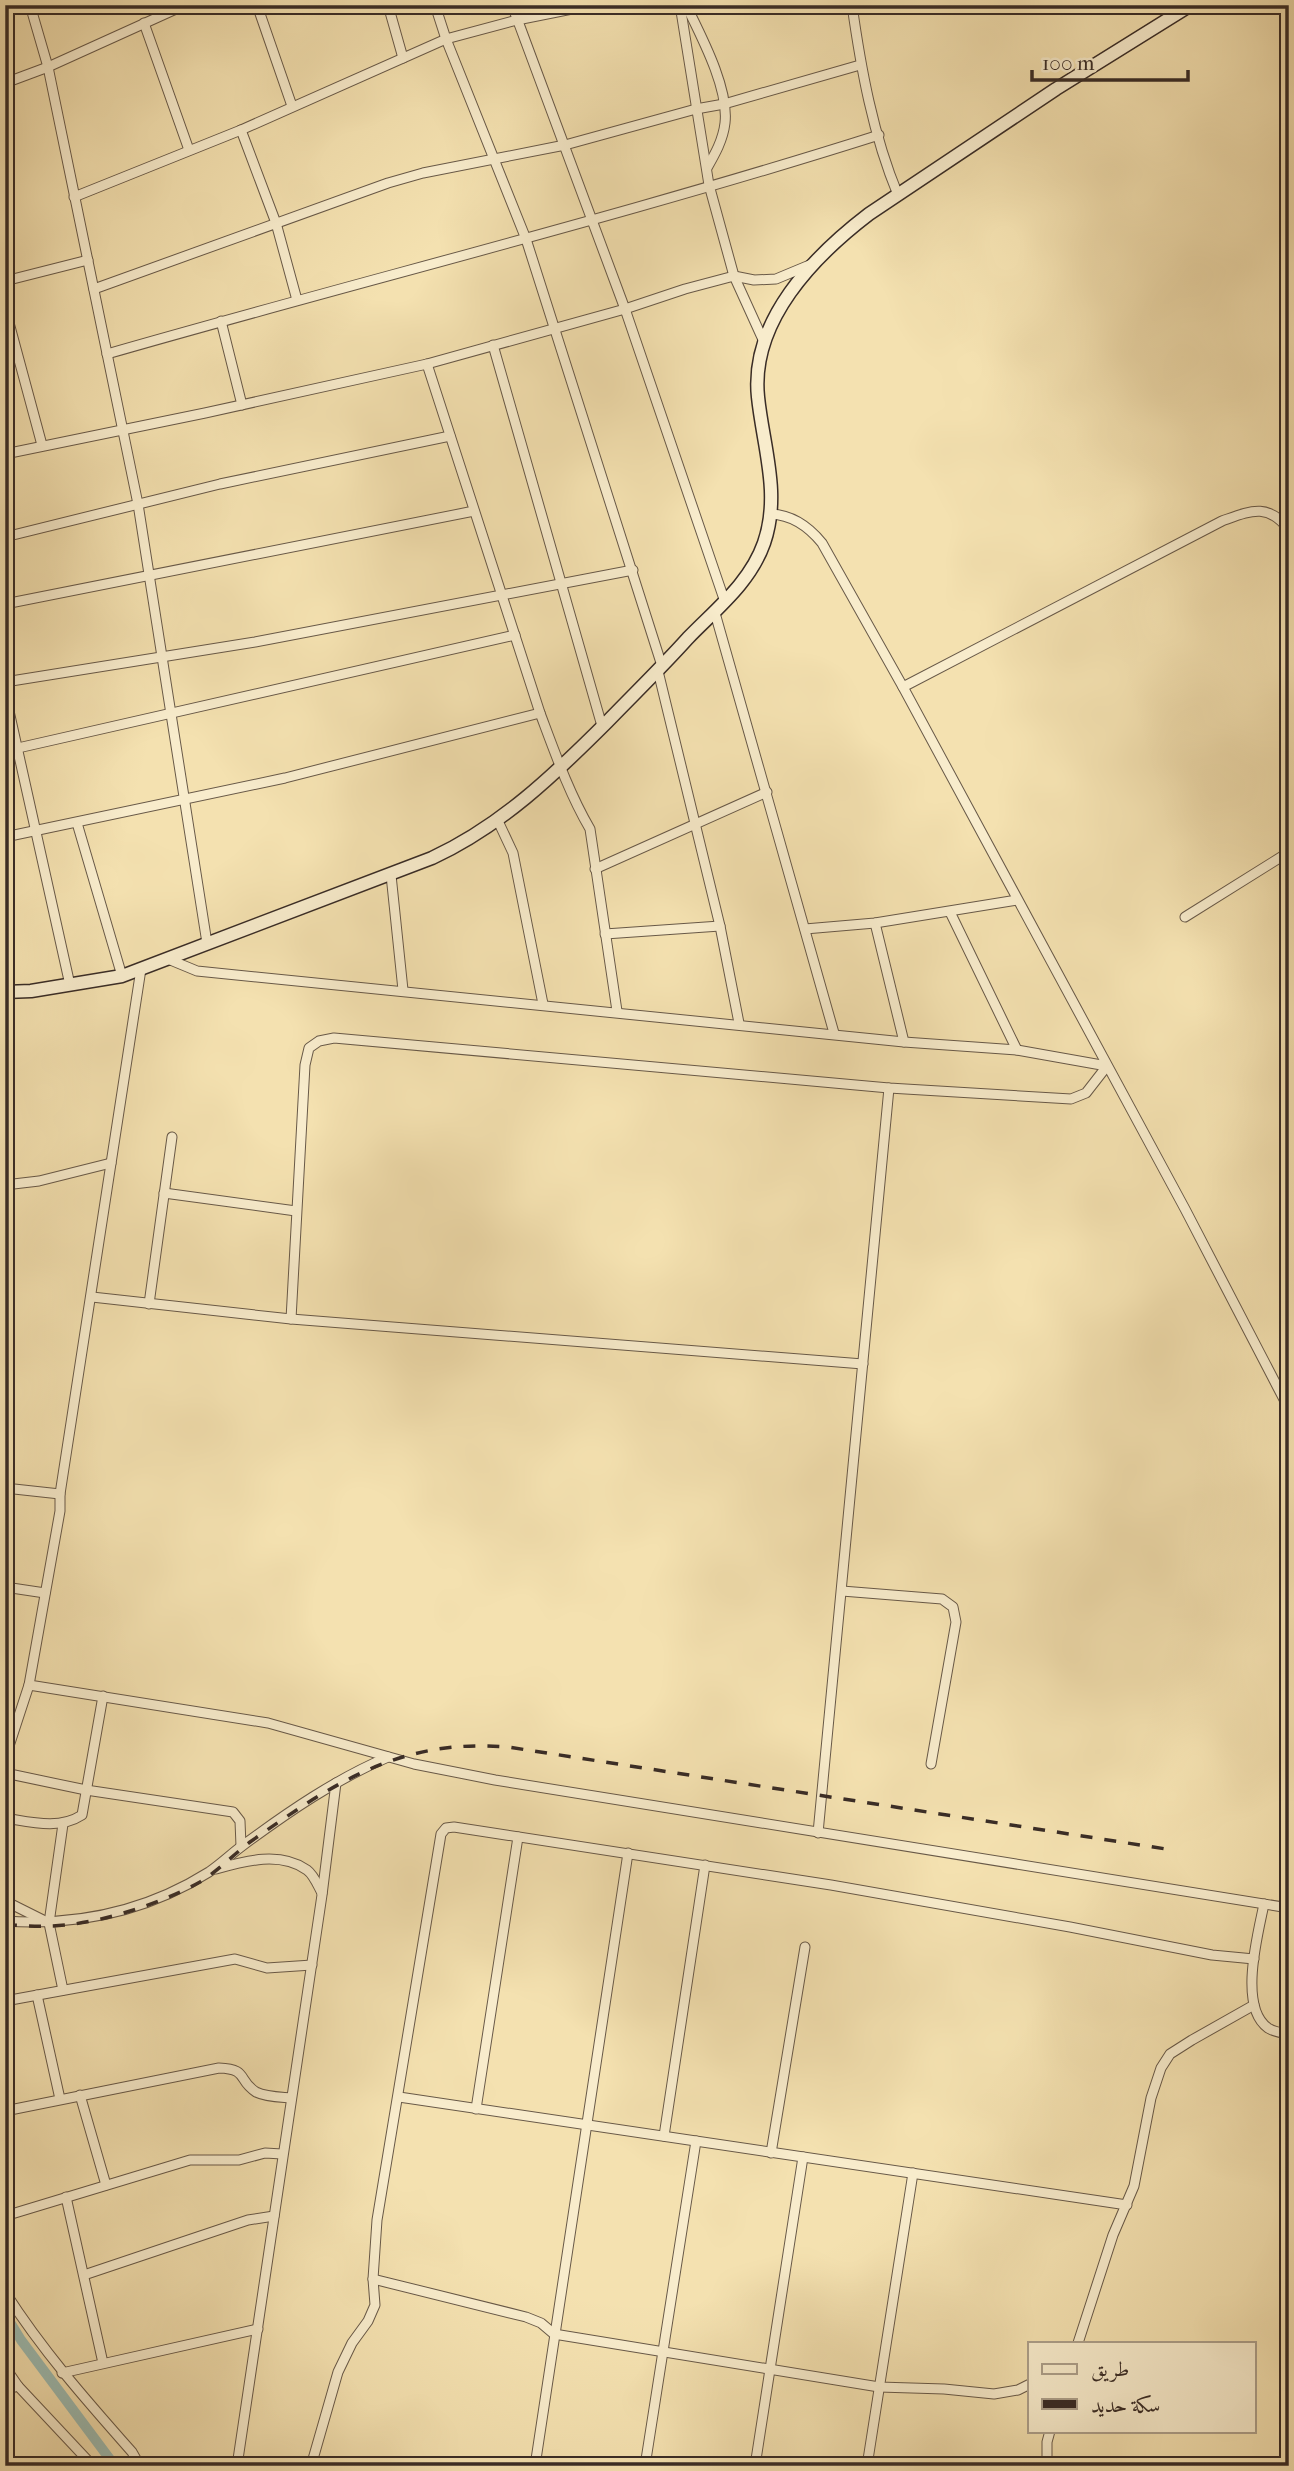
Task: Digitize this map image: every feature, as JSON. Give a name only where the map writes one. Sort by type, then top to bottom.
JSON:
[{"type":"street","points":[[30,5],[48,67],[138,505],[207,943]]},
{"type":"street","points":[[5,83],[48,67],[186,5]]},
{"type":"street","points":[[257,5],[292,106]]},
{"type":"street","points":[[388,5],[403,58]]},
{"type":"street","points":[[435,5],[526,239],[633,570],[660,668],[697,824],[739,1023]]},
{"type":"street","points":[[512,5],[625,309],[725,602]]},
{"type":"street","points":[[74,197],[241,130],[446,39],[517,20],[592,5]]},
{"type":"street","points":[[680,5],[709,185],[734,276],[764,342]]},
{"type":"street","points":[[686,5],[717,77],[724,104],[725,122],[720,144],[707,168]]},
{"type":"street","points":[[852,5],[860,65],[898,195]]},
{"type":"street","points":[[5,992],[122,976],[391,875],[453,848],[498,821],[561,768],[603,726],[715,613],[754,564],[764,543],[771,513],[769,466],[758,396],[758,375],[764,342],[781,306],[813,264],[843,234],[898,195],[1056,89],[1191,5]]},
{"type":"street","points":[[144,23],[189,150]]},
{"type":"street","points":[[94,289],[388,183],[565,145],[860,65]]},
{"type":"street","points":[[241,130],[276,223],[297,300]]},
{"type":"street","points":[[107,354],[593,221],[879,135]]},
{"type":"street","points":[[5,281],[88,260]]},
{"type":"street","points":[[5,454],[427,364],[734,276],[754,280],[776,279],[813,264]]},
{"type":"street","points":[[5,308],[42,446]]},
{"type":"street","points":[[221,321],[242,405]]},
{"type":"street","points":[[493,345],[603,726]]},
{"type":"street","points":[[427,364],[540,713],[579,810],[590,829],[617,1011]]},
{"type":"street","points":[[5,537],[220,484],[450,436]]},
{"type":"street","points":[[903,687],[1222,521],[1250,511],[1265,510],[1282,520],[1289,530]]},
{"type":"street","points":[[5,604],[474,511]]},
{"type":"street","points":[[771,513],[803,524],[822,543],[903,687],[1185,1209],[1289,1409]]},
{"type":"street","points":[[5,682],[255,642],[633,570]]},
{"type":"street","points":[[715,613],[834,1033]]},
{"type":"street","points":[[18,748],[515,635]]},
{"type":"street","points":[[5,693],[71,985]]},
{"type":"street","points":[[5,837],[285,778],[540,713]]},
{"type":"street","points":[[595,869],[767,792]]},
{"type":"street","points":[[498,821],[513,853],[543,1004]]},
{"type":"street","points":[[77,823],[122,976]]},
{"type":"street","points":[[1185,917],[1289,852]]},
{"type":"street","points":[[391,875],[403,990]]},
{"type":"street","points":[[805,929],[875,923],[1017,901]]},
{"type":"street","points":[[950,912],[1017,1050]]},
{"type":"street","points":[[875,923],[904,1042]]},
{"type":"street","points":[[605,934],[720,926]]},
{"type":"street","points":[[168,959],[197,971],[739,1023],[904,1042],[1017,1050],[1107,1066]]},
{"type":"street","points":[[5,1746],[9,1743],[29,1685],[60,1511],[60,1494],[141,969]]},
{"type":"street","points":[[291,1319],[307,1055],[313,1044],[326,1039],[889,1088],[1071,1100],[1086,1093],[1107,1066]]},
{"type":"street","points":[[818,1833],[889,1088]]},
{"type":"street","points":[[149,1304],[172,1137]]},
{"type":"street","points":[[5,1185],[39,1181],[111,1163]]},
{"type":"street","points":[[164,1193],[296,1211]]},
{"type":"street","points":[[92,1297],[291,1319],[863,1364]]},
{"type":"street","points":[[5,1488],[60,1494]]},
{"type":"street","points":[[5,1587],[45,1593]]},
{"type":"street","points":[[842,1591],[942,1599],[953,1607],[956,1622],[931,1764]]},
{"type":"street","points":[[29,1685],[268,1723],[414,1765],[495,1780],[1289,1908]]},
{"type":"street","points":[[5,1818],[42,1824],[63,1824],[82,1815],[103,1696]]},
{"type":"street","points":[[5,1921],[49,1923],[86,1919],[169,1894],[211,1871],[241,1846],[336,1783],[388,1757]]},
{"type":"street","points":[[5,1773],[86,1790],[233,1812],[240,1821],[241,1846]]},
{"type":"street","points":[[237,2466],[312,1965],[336,1783]]},
{"type":"street","points":[[63,1824],[49,1923],[63,1990]]},
{"type":"street","points":[[312,2466],[338,2372],[375,2305],[373,2279],[377,2220],[441,1834],[446,1828],[454,1826],[705,1865],[1070,1927],[1212,1955],[1254,1959]]},
{"type":"street","points":[[476,2109],[518,1838]]},
{"type":"street","points":[[535,2466],[628,1853]]},
{"type":"street","points":[[211,1871],[253,1860],[280,1860],[309,1871],[322,1895]]},
{"type":"street","points":[[664,2136],[705,1865]]},
{"type":"street","points":[[5,1901],[49,1923]]},
{"type":"street","points":[[1264,1904],[1254,1959],[1254,2005],[1261,2022],[1268,2028],[1289,2034]]},
{"type":"street","points":[[771,2153],[805,1947]]},
{"type":"street","points":[[5,2000],[235,1959],[267,1968],[312,1965]]},
{"type":"street","points":[[37,1995],[60,2099]]},
{"type":"street","points":[[1078,2342],[1114,2235],[1134,2186],[1161,2068],[1170,2054],[1254,2005]]},
{"type":"street","points":[[5,2111],[219,2068],[232,2068],[242,2074],[246,2083],[264,2095],[291,2098]]},
{"type":"street","points":[[80,2095],[106,2185]]},
{"type":"street","points":[[399,2097],[1127,2204]]},
{"type":"street","points":[[645,2466],[696,2141]]},
{"type":"street","points":[[5,2216],[190,2160],[239,2160],[265,2152],[282,2154]]},
{"type":"street","points":[[755,2466],[803,2157]]},
{"type":"street","points":[[867,2466],[913,2173]]},
{"type":"street","points":[[66,2197],[103,2363]]},
{"type":"street","points":[[84,2275],[248,2220],[274,2216]]},
{"type":"street","points":[[373,2279],[526,2317],[541,2323],[554,2334],[662,2352],[879,2387],[994,2394],[1018,2390],[1028,2385]]},
{"type":"street","points":[[5,2292],[62,2373],[132,2452],[140,2466]]},
{"type":"street","points":[[62,2373],[258,2329]]},
{"type":"street","points":[[5,2367],[18,2386],[93,2466]]},
{"type":"street","points":[[5,2390],[18,2386]]},
{"type":"street","points":[[1047,2466],[1050,2432]]},
{"type":"waterway","points":[[5,2314],[21,2340],[115,2466]]},
{"type":"railway","points":[[5,1925],[43,1926],[85,1922],[106,1918],[166,1898],[207,1878],[250,1842],[340,1784],[401,1758],[434,1750],[469,1746],[508,1747],[1166,1849]]}]
